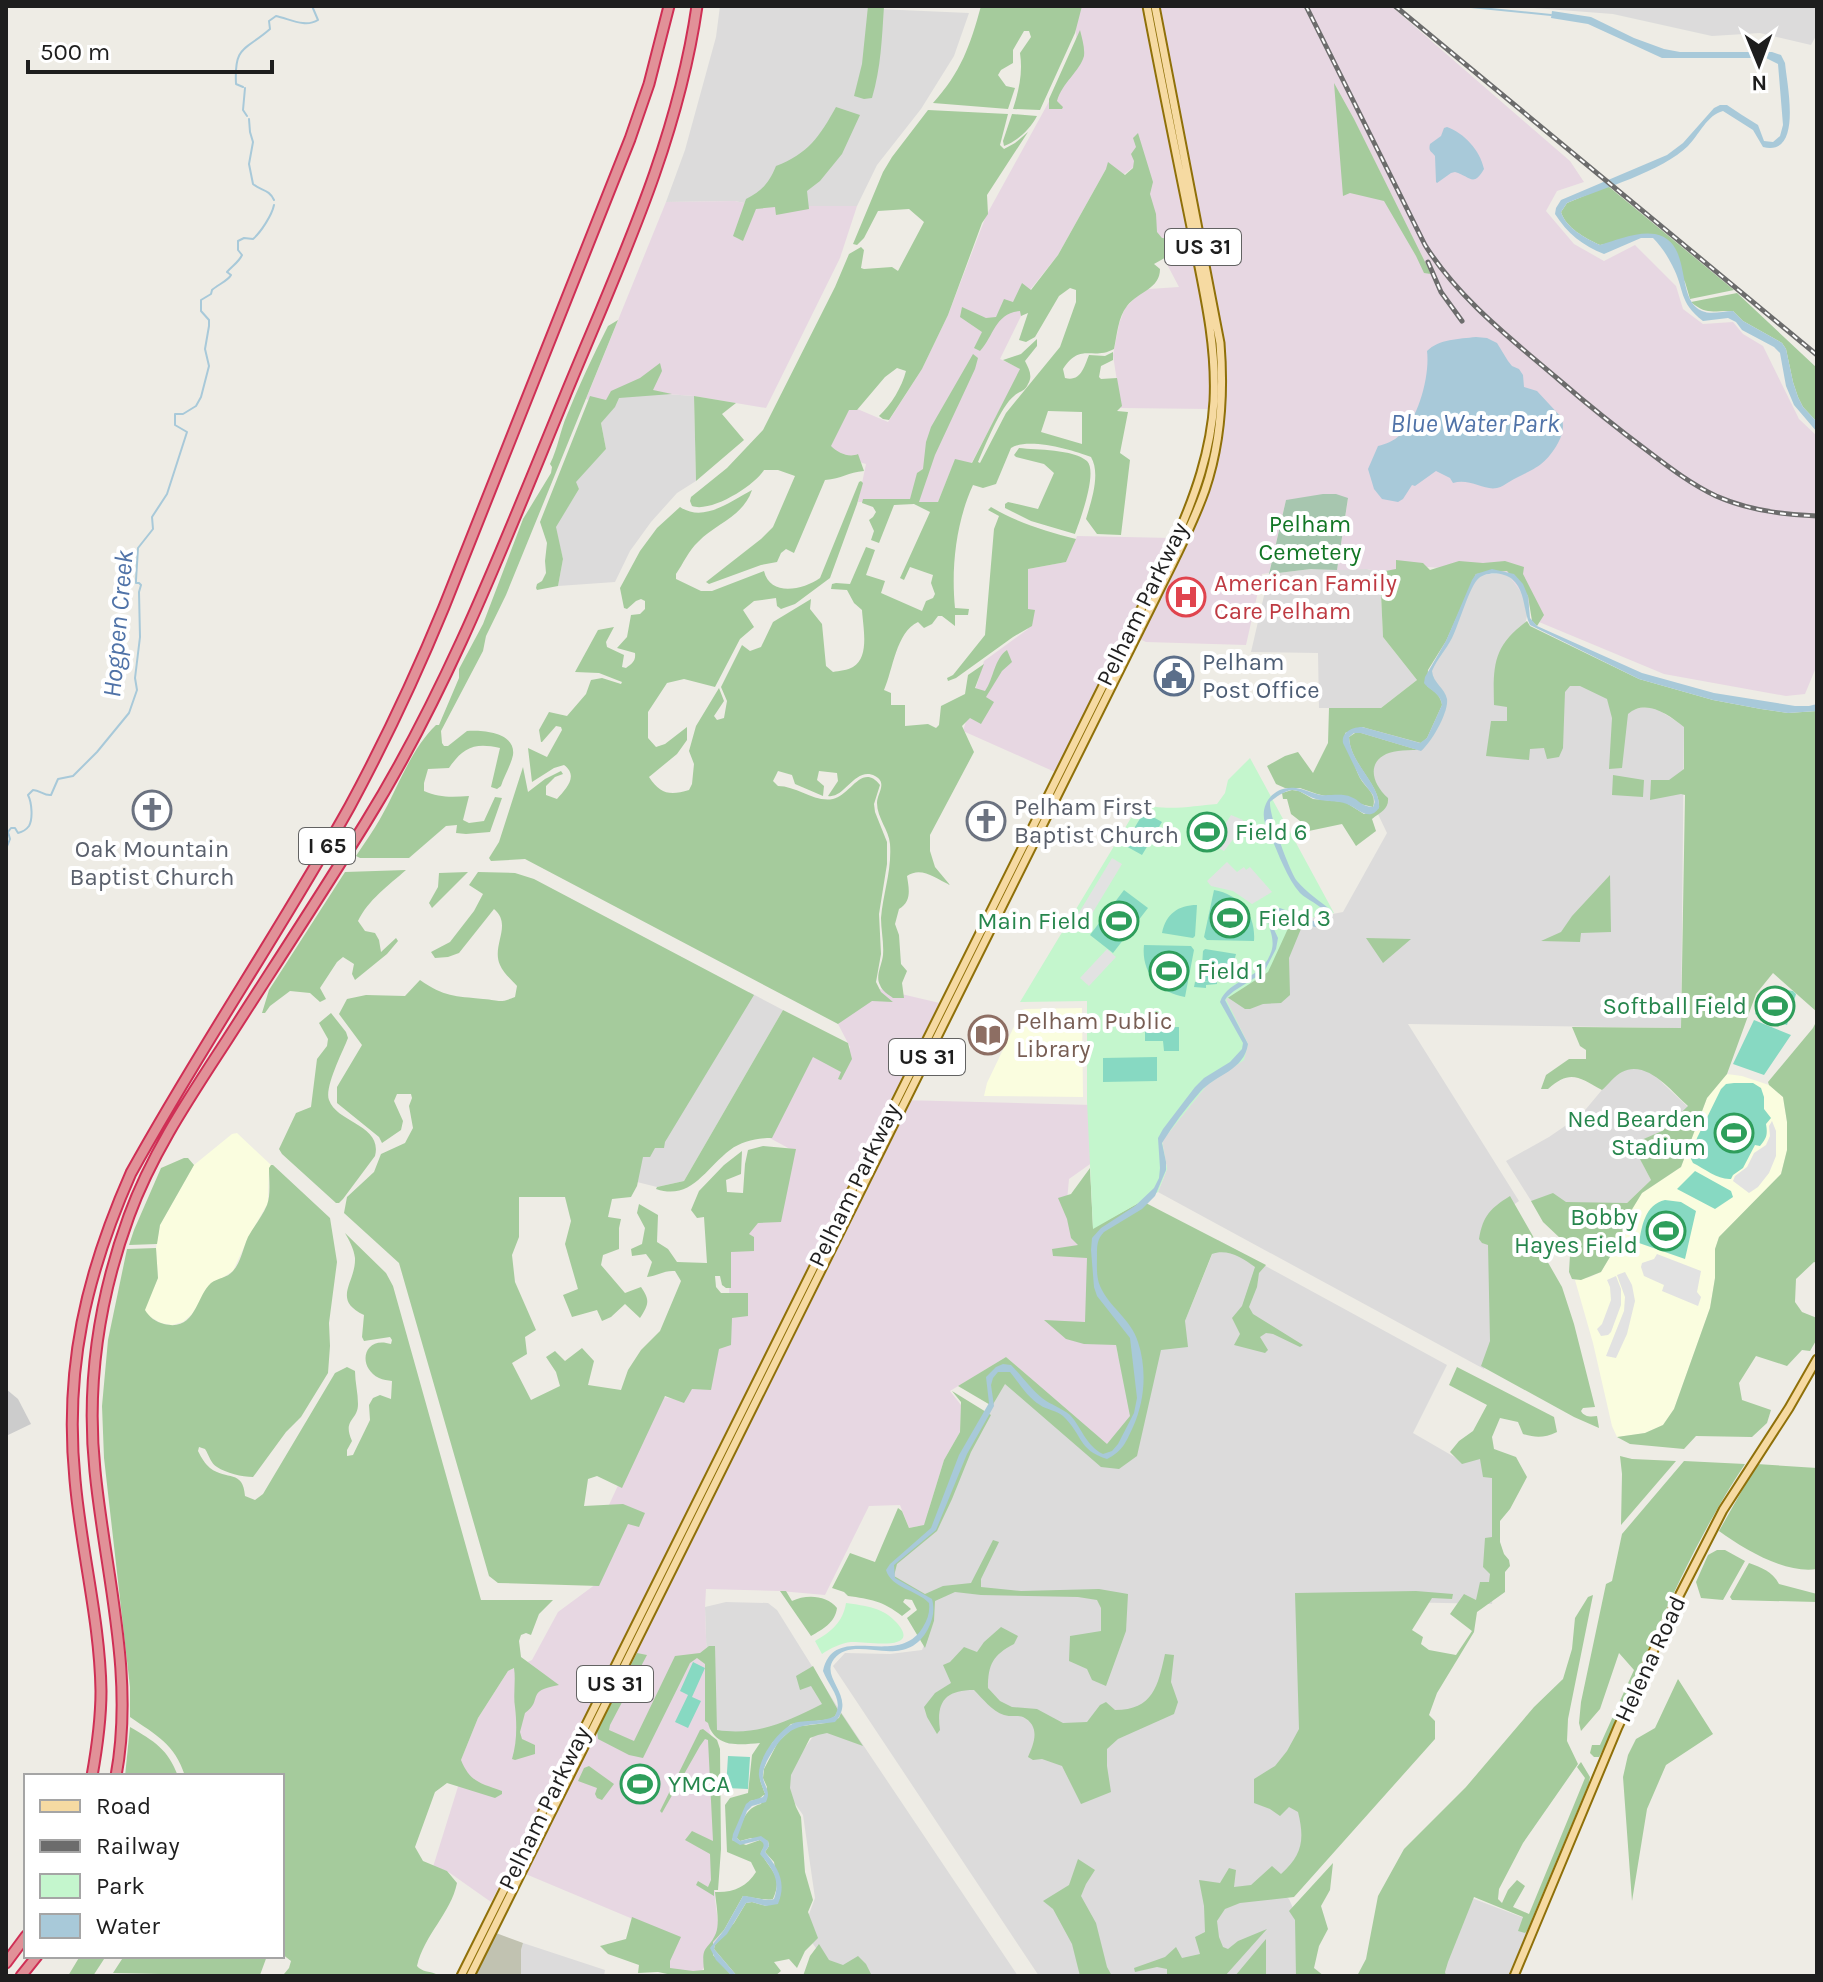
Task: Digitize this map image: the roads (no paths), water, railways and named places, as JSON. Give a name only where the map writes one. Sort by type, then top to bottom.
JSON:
[{"type":"highway","name":"I 65","points":[[92,1774],[101,1689],[75,1481],[72,1406],[81,1322],[107,1229],[142,1153],[331,839],[401,706],[438,621],[630,139],[649,84],[669,6]]},
{"type":"highway","name":"I 65","points":[[116,1774],[122,1735],[121,1656],[95,1467],[92,1415],[99,1329],[120,1241],[136,1198],[165,1139],[367,820],[420,728],[453,661],[654,179],[682,87],[697,6]]},
{"type":"highway","points":[[6,1963],[24,1939]]},
{"type":"highway","points":[[21,1976],[35,1958]]},
{"type":"main road","name":"Pelham Parkway","points":[[860,1182],[868,1157],[949,1004],[1143,614],[1201,490],[1218,395],[1214,324],[1156,31],[1147,6]]},
{"type":"main road","name":"Pelham Parkway","points":[[1155,6],[1156,31]]},
{"type":"main road","name":"Pelham Parkway","points":[[461,1976],[484,1939],[523,1862],[860,1182],[879,1153],[903,1096]]},
{"type":"main road","points":[[868,1157],[879,1153]]},
{"type":"main road","name":"Helena Road","points":[[1514,1976],[1618,1727],[1679,1596],[1723,1510],[1817,1359]]},
{"type":"main road","name":"Pelham Parkway","points":[[470,1976],[484,1939]]},
{"type":"water","points":[[1552,11],[1591,17],[1664,49],[1680,52],[1772,52],[1781,55],[1785,63],[1790,117],[1784,141],[1776,147],[1763,147],[1753,130],[1723,111],[1708,121],[1677,155],[1648,171],[1567,203],[1561,212],[1572,228],[1600,245],[1641,234],[1655,234],[1667,239],[1680,259],[1688,295],[1694,305],[1706,312],[1733,311],[1743,321],[1782,343],[1798,397],[1817,422],[1817,432],[1794,405],[1786,386],[1780,353],[1728,318],[1703,321],[1695,314],[1689,308],[1670,261],[1653,238],[1641,238],[1604,254],[1576,238],[1555,214],[1561,200],[1667,155],[1720,105],[1727,105],[1758,125],[1764,141],[1773,142],[1780,136],[1783,125],[1778,64],[1766,58],[1662,58],[1588,24],[1551,18]]},
{"type":"water","points":[[1447,127],[1465,138],[1479,155],[1484,169],[1477,178],[1471,179],[1455,172],[1436,182],[1435,156],[1430,144]]},
{"type":"water","name":"Blue Water Park","points":[[1476,337],[1497,343],[1512,366],[1523,375],[1524,387],[1537,391],[1562,418],[1563,430],[1558,443],[1542,463],[1499,488],[1453,483],[1436,471],[1412,485],[1398,502],[1382,499],[1374,489],[1368,469],[1378,446],[1398,437],[1413,418],[1425,384],[1427,351],[1443,342]]},
{"type":"water","points":[[1492,569],[1514,574],[1523,584],[1528,596],[1530,618],[1537,626],[1642,673],[1714,693],[1795,706],[1817,704],[1817,711],[1788,713],[1761,709],[1713,700],[1639,679],[1530,625],[1517,584],[1504,575],[1489,574],[1480,577],[1474,585],[1452,638],[1432,671],[1446,695],[1447,705],[1425,747],[1421,751],[1361,733],[1349,737],[1354,756],[1375,791],[1379,808],[1368,814],[1347,804],[1316,799],[1295,790],[1283,793],[1270,802],[1276,830],[1294,875],[1305,889],[1332,911],[1330,923],[1321,928],[1271,914],[1278,938],[1264,972],[1225,1000],[1248,1044],[1245,1053],[1235,1066],[1200,1092],[1166,1136],[1162,1143],[1166,1170],[1155,1196],[1142,1209],[1104,1232],[1099,1240],[1097,1271],[1100,1286],[1135,1334],[1141,1352],[1144,1374],[1142,1396],[1133,1427],[1126,1442],[1107,1459],[1091,1451],[1063,1416],[1032,1398],[1010,1372],[998,1372],[993,1378],[994,1406],[967,1454],[936,1530],[894,1565],[895,1578],[932,1599],[933,1614],[928,1629],[918,1642],[906,1649],[855,1649],[843,1652],[834,1659],[831,1674],[841,1696],[841,1713],[835,1722],[806,1725],[791,1731],[766,1762],[763,1775],[768,1792],[766,1802],[747,1811],[737,1838],[740,1841],[761,1836],[768,1841],[765,1852],[780,1876],[781,1896],[778,1904],[746,1903],[727,1934],[715,1945],[714,1949],[737,1976],[732,1976],[716,1960],[710,1948],[743,1896],[771,1900],[776,1892],[774,1875],[760,1854],[763,1843],[760,1840],[740,1845],[732,1840],[746,1804],[765,1794],[759,1776],[762,1761],[778,1736],[791,1724],[835,1716],[837,1699],[823,1671],[829,1656],[853,1646],[898,1645],[912,1639],[925,1624],[929,1603],[893,1581],[886,1570],[931,1528],[959,1455],[989,1403],[986,1377],[996,1367],[1011,1365],[1042,1398],[1070,1415],[1088,1442],[1103,1454],[1112,1451],[1118,1444],[1134,1413],[1137,1398],[1130,1338],[1097,1296],[1092,1238],[1154,1188],[1160,1168],[1158,1138],[1163,1129],[1195,1087],[1230,1062],[1242,1049],[1243,1043],[1220,1002],[1230,988],[1254,974],[1268,959],[1273,944],[1268,912],[1280,908],[1316,922],[1322,922],[1325,913],[1300,893],[1290,878],[1265,823],[1267,802],[1281,789],[1296,788],[1320,795],[1348,796],[1373,807],[1373,795],[1360,778],[1343,743],[1344,736],[1352,729],[1362,727],[1420,743],[1427,738],[1442,705],[1437,695],[1424,683],[1425,677],[1446,641],[1472,580],[1476,574]]},
{"type":"waterway","name":"Hogpen Creek","points":[[243,87],[236,84],[237,62],[243,50],[270,29],[269,21],[276,16],[303,23],[318,20],[312,6]]},
{"type":"waterway","points":[[1420,6],[1471,7],[1551,15]]},
{"type":"waterway","name":"Hogpen Creek","points":[[245,88],[243,110],[247,116]]},
{"type":"waterway","name":"Hogpen Creek","points":[[249,119],[253,142],[249,164],[253,184],[274,200]]},
{"type":"waterway","name":"Hogpen Creek","points":[[6,849],[11,828],[18,833],[27,829],[30,823],[32,811],[28,795],[33,790],[51,795],[58,779],[73,776],[129,713],[137,690],[135,678],[140,637],[141,585],[136,583],[138,548],[153,529],[152,517],[167,494],[187,432],[175,425],[175,414],[183,414],[196,406],[209,366],[205,349],[209,320],[201,311],[201,300],[230,277],[227,272],[242,255],[238,250],[238,241],[253,239],[263,228],[274,205]]},
{"type":"railway","points":[[1306,6],[1425,245],[1469,300],[1592,407],[1689,481],[1740,505],[1778,513],[1817,516]]},
{"type":"railway","points":[[1395,6],[1817,355]]},
{"type":"railway","points":[[1428,262],[1441,292],[1462,321]]},
{"type":"place","name":"American Family Care Pelham","points":[[1186,597]]},
{"type":"place","name":"Pelham Post Office","points":[[1174,676]]},
{"type":"place","name":"Oak Mountain Baptist Church","points":[[152,810]]},
{"type":"place","name":"Pelham First Baptist Church","points":[[986,821]]},
{"type":"place","name":"Field 6","points":[[1207,832]]},
{"type":"place","name":"Field 3","points":[[1230,918]]},
{"type":"place","name":"Main Field","points":[[1119,921]]},
{"type":"place","name":"Field 1","points":[[1169,971]]},
{"type":"place","name":"Softball Field","points":[[1775,1006]]},
{"type":"place","name":"Pelham Public Library","points":[[988,1035]]},
{"type":"place","name":"Ned Bearden Stadium","points":[[1734,1133]]},
{"type":"place","name":"Bobby Hayes Field","points":[[1666,1231]]},
{"type":"place","name":"YMCA","points":[[640,1784]]},
{"type":"park label","name":"Pelham Cemetery","points":[[1310,538]]}]
